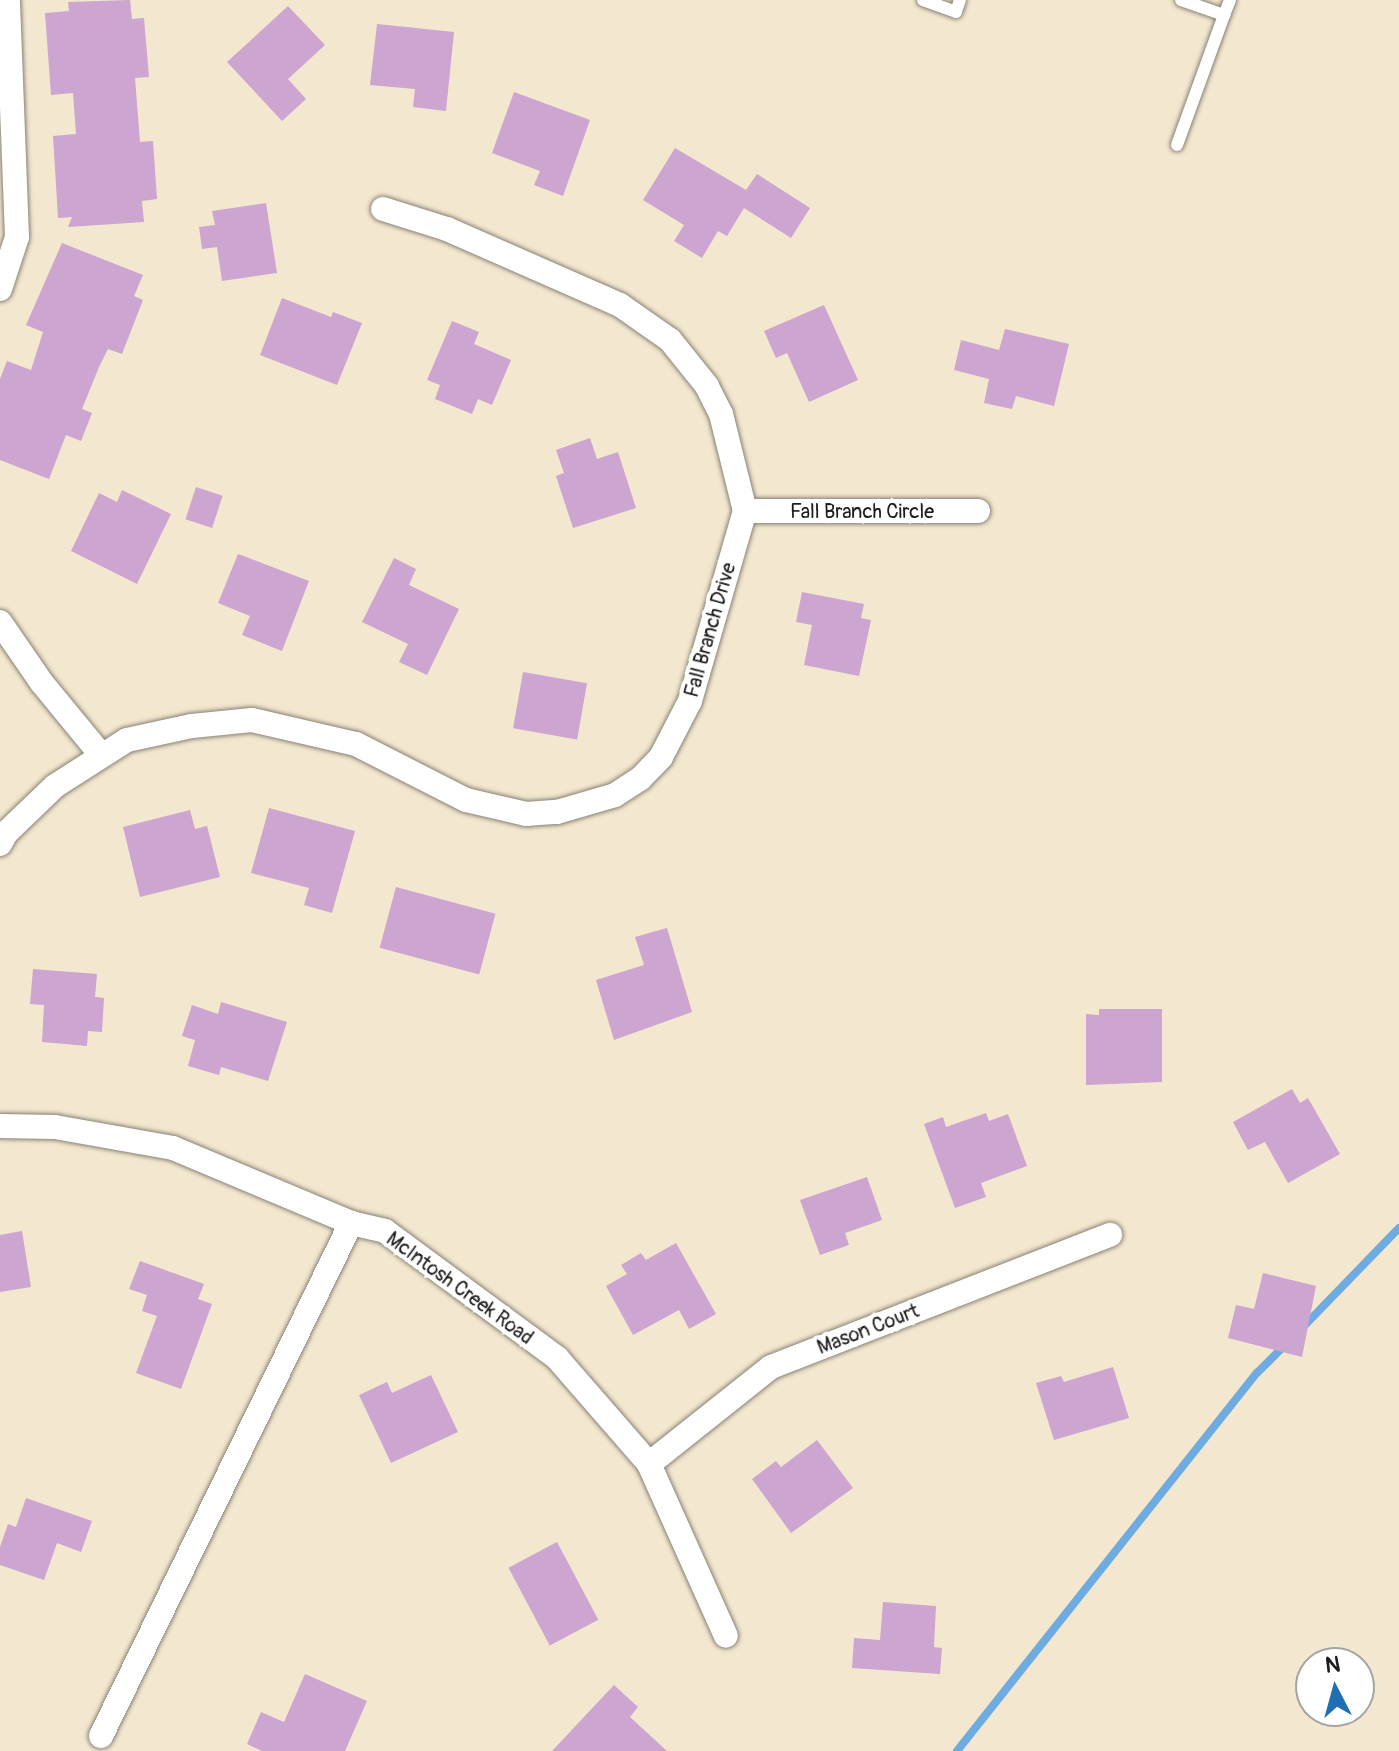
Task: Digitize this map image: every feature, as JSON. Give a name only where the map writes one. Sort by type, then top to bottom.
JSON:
[{"type":"street","points":[[0,289],[17,237],[7,139],[8,0]]},
{"type":"street","points":[[383,209],[447,229],[620,305],[670,340],[707,386],[721,414],[745,511]]},
{"type":"street","name":"Fall Branch Circle","points":[[745,511],[978,511]]},
{"type":"street","name":"Fall Branch Drive","points":[[0,844],[6,833],[55,786],[127,740],[192,726],[252,720],[356,744],[466,800],[496,809],[526,814],[557,812],[615,795],[640,779],[661,757],[690,701],[745,511]]},
{"type":"street","points":[[0,622],[42,683],[102,756]]},
{"type":"street","name":"McIntosh Creek Road","points":[[0,1126],[55,1127],[173,1148],[351,1223],[385,1231],[557,1358],[649,1464],[726,1636]]},
{"type":"street","points":[[101,1736],[351,1223]]},
{"type":"street","name":"Mason Court","points":[[649,1464],[771,1367],[1110,1235]]},
{"type":"lane","points":[[923,0],[956,12],[960,0]]},
{"type":"lane","points":[[1181,0],[1224,15]]},
{"type":"lane","points":[[1177,145],[1230,0]]},
{"type":"building","points":[[130,0],[132,19],[144,18],[149,77],[135,78],[140,142],[153,141],[157,199],[142,201],[144,222],[68,227],[72,217],[58,218],[53,136],[76,134],[73,93],[51,95],[45,13],[69,11],[68,2]]},
{"type":"building","points":[[288,6],[325,45],[288,79],[306,99],[282,121],[227,62]]},
{"type":"building","points":[[377,24],[454,32],[446,111],[413,107],[415,89],[370,85]]},
{"type":"building","points":[[514,92],[590,120],[563,196],[534,185],[540,171],[492,153]]},
{"type":"building","points":[[675,148],[746,190],[757,174],[810,208],[791,238],[744,208],[727,236],[718,231],[702,258],[674,241],[684,225],[643,200]]},
{"type":"building","points":[[266,203],[277,273],[222,281],[217,247],[202,249],[199,227],[215,225],[212,211]]},
{"type":"building","points":[[62,243],[143,275],[134,296],[143,300],[122,354],[108,349],[99,367],[82,409],[92,413],[81,441],[66,435],[49,479],[0,460],[0,379],[7,361],[31,370],[43,332],[26,325]]},
{"type":"building","points":[[282,298],[331,317],[333,312],[362,323],[337,385],[260,355]]},
{"type":"building","points":[[824,305],[858,380],[809,402],[787,353],[776,358],[764,331]]},
{"type":"building","points":[[452,321],[479,332],[474,344],[511,360],[492,405],[478,399],[472,414],[435,399],[440,385],[427,380]]},
{"type":"building","points":[[1005,329],[1069,344],[1054,406],[1016,396],[1012,409],[984,403],[989,379],[954,370],[961,340],[999,350]]},
{"type":"building","points":[[590,438],[597,459],[618,452],[636,508],[573,528],[556,476],[564,473],[556,450]]},
{"type":"building","points":[[196,487],[223,496],[212,528],[185,519]]},
{"type":"building","points":[[122,490],[171,514],[137,584],[71,551],[99,493],[117,502]]},
{"type":"building","points":[[238,554],[309,581],[282,651],[242,635],[250,616],[218,603]]},
{"type":"building","points":[[394,558],[416,569],[409,585],[459,609],[427,675],[399,662],[408,644],[362,622]]},
{"type":"building","points":[[802,592],[864,604],[861,618],[871,620],[859,676],[804,665],[812,625],[796,622]]},
{"type":"building","points":[[523,672],[587,683],[577,739],[513,728]]},
{"type":"building","points":[[269,808],[355,831],[332,913],[304,905],[309,888],[251,873]]},
{"type":"building","points":[[190,810],[195,829],[207,826],[220,877],[140,897],[123,827]]},
{"type":"building","points":[[396,887],[495,914],[479,975],[380,948]]},
{"type":"building","points":[[667,928],[692,1012],[614,1040],[596,980],[644,965],[635,937]]},
{"type":"building","points":[[33,969],[97,974],[95,997],[104,998],[102,1032],[88,1031],[87,1046],[42,1042],[44,1005],[30,1004]]},
{"type":"building","points":[[221,1002],[287,1022],[268,1081],[221,1067],[219,1075],[188,1066],[195,1040],[182,1036],[192,1005],[218,1014]]},
{"type":"building","points":[[1099,1009],[1162,1009],[1162,1082],[1086,1085],[1086,1014],[1099,1015]]},
{"type":"building","points":[[1292,1089],[1300,1103],[1308,1098],[1340,1154],[1288,1183],[1265,1142],[1248,1150],[1233,1122]]},
{"type":"building","points":[[986,1113],[989,1121],[1008,1114],[1027,1166],[981,1183],[986,1197],[955,1208],[924,1124],[943,1117],[946,1127]]},
{"type":"building","points":[[867,1177],[882,1220],[845,1233],[849,1245],[820,1255],[800,1200]]},
{"type":"building","points":[[22,1231],[31,1287],[0,1292],[0,1235]]},
{"type":"building","points":[[676,1243],[716,1314],[689,1329],[679,1310],[633,1335],[606,1286],[627,1274],[621,1265],[641,1253],[646,1260]]},
{"type":"building","points":[[140,1261],[204,1284],[198,1299],[212,1304],[181,1389],[136,1373],[157,1316],[142,1311],[147,1295],[129,1289]]},
{"type":"building","points":[[1263,1273],[1316,1286],[1302,1357],[1228,1338],[1236,1305],[1254,1309]]},
{"type":"building","points":[[1113,1367],[1129,1418],[1054,1440],[1036,1383],[1061,1376],[1064,1382]]},
{"type":"building","points":[[431,1375],[458,1432],[391,1463],[359,1395],[387,1382],[392,1393]]},
{"type":"building","points":[[817,1440],[853,1488],[791,1533],[752,1479],[776,1461],[781,1467]]},
{"type":"building","points":[[26,1498],[92,1521],[81,1552],[57,1543],[44,1580],[0,1565],[0,1547],[8,1524],[16,1527]]},
{"type":"building","points":[[557,1542],[598,1620],[550,1646],[508,1568]]},
{"type":"building","points":[[883,1602],[936,1606],[934,1647],[942,1648],[940,1674],[852,1668],[854,1638],[880,1640]]},
{"type":"building","points":[[305,1674],[367,1701],[345,1751],[262,1751],[247,1744],[261,1712],[284,1722]]},
{"type":"building","points":[[614,1685],[638,1707],[630,1717],[667,1751],[552,1751]]},
{"type":"waterway","points":[[1304,1326],[1399,1228]]},
{"type":"waterway","points":[[957,1751],[1257,1373],[1286,1344]]}]
